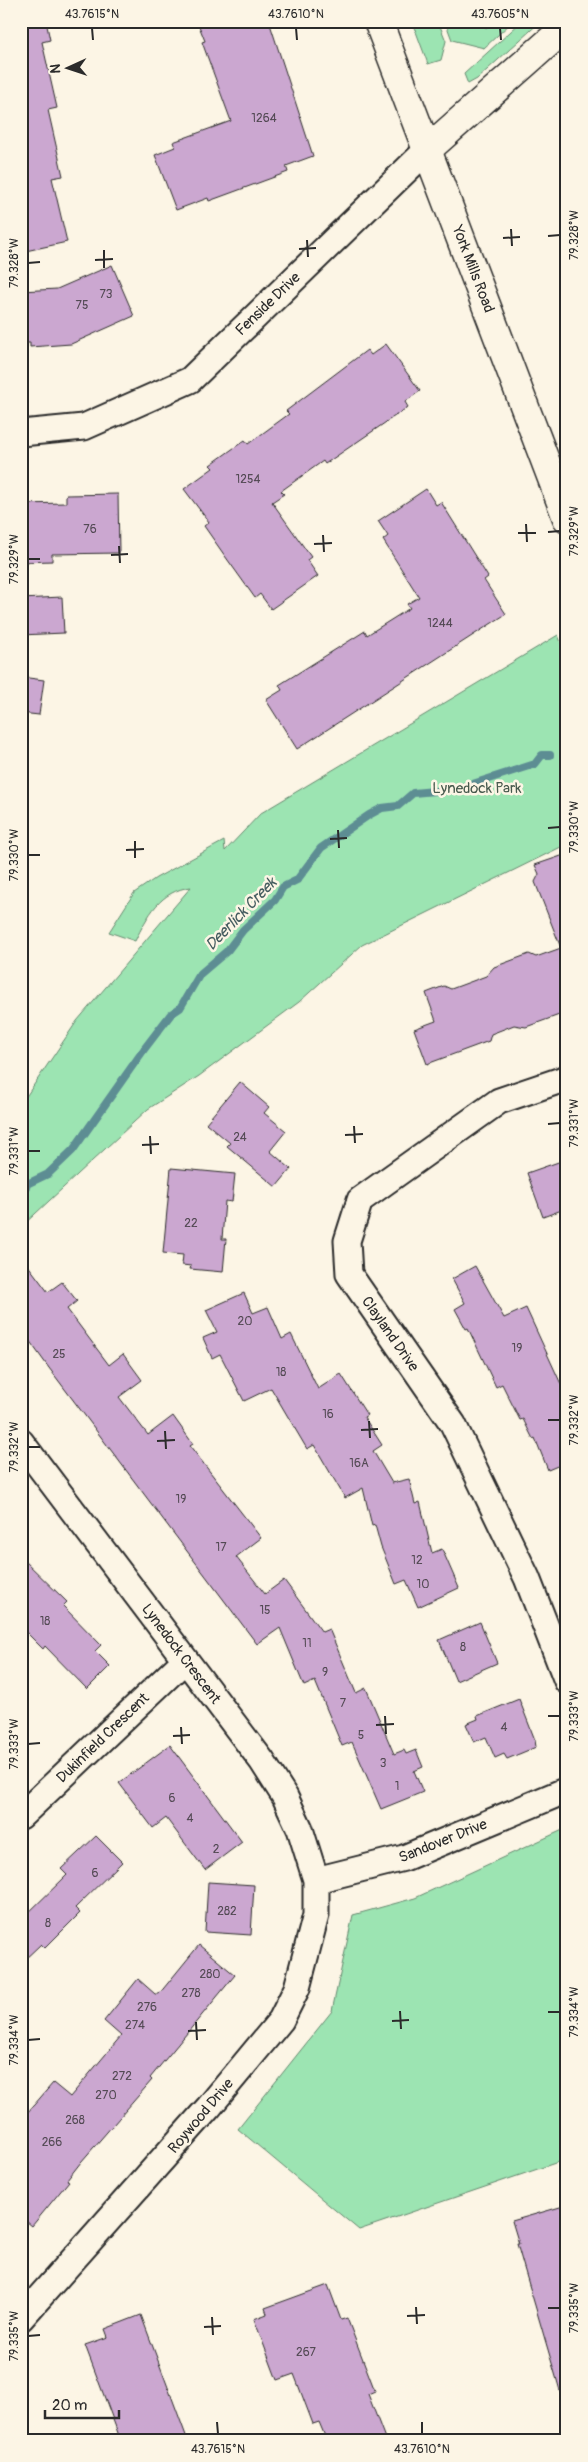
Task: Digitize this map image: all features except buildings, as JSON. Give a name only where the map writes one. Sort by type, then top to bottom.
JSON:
[{"type":"main road","name":"York Mills Road","points":[[378,21],[567,518]]},
{"type":"main road","name":"Fenside Drive","points":[[427,150],[567,26]]},
{"type":"street","name":"Fenside Drive","points":[[21,433],[84,427],[190,380],[427,150]]},
{"type":"street","name":"Clayland Drive","points":[[567,1078],[499,1101],[360,1200],[347,1242],[349,1274],[453,1424],[527,1578],[567,1681]]},
{"type":"street","name":"Lynedock Crescent","points":[[21,1442],[262,1761],[285,1797],[300,1829],[316,1880]]},
{"type":"street","name":"Dukinfield Crescent","points":[[21,1816],[185,1660]]},
{"type":"street","name":"Sandover Drive","points":[[316,1880],[404,1858],[567,1790]]},
{"type":"street","name":"Roywood Drive","points":[[21,2318],[191,2129],[281,2020],[297,1988],[308,1953],[316,1915],[316,1880]]},
{"type":"green space","points":[[412,21],[438,21],[446,41],[441,60],[428,64]]},
{"type":"green space","points":[[445,21],[480,21],[486,28],[494,21],[513,21],[484,48],[452,40]]},
{"type":"green space","points":[[522,21],[541,21],[477,79],[468,84],[464,74]]},
{"type":"green space","name":"Lynedock Park","points":[[558,635],[567,657],[567,844],[362,945],[299,1002],[199,1076],[148,1109],[21,1227],[21,1104],[77,1021],[191,887],[180,889],[163,899],[150,914],[135,941],[109,932],[134,893],[156,878],[224,841],[225,851],[261,813]]},
{"type":"green space","points":[[567,1828],[567,2159],[359,2230],[238,2129],[332,2011],[353,1915],[415,1898]]},
{"type":"waterway","name":"Deerlick Creek","points":[[21,1193],[25,1191],[27,1184],[48,1174],[73,1150],[145,1048],[171,1014],[180,1008],[200,974],[227,951],[243,930],[275,900],[283,887],[297,880],[321,848],[369,815],[382,808],[398,806],[413,793],[457,789],[535,764],[542,755],[550,755]]}]
